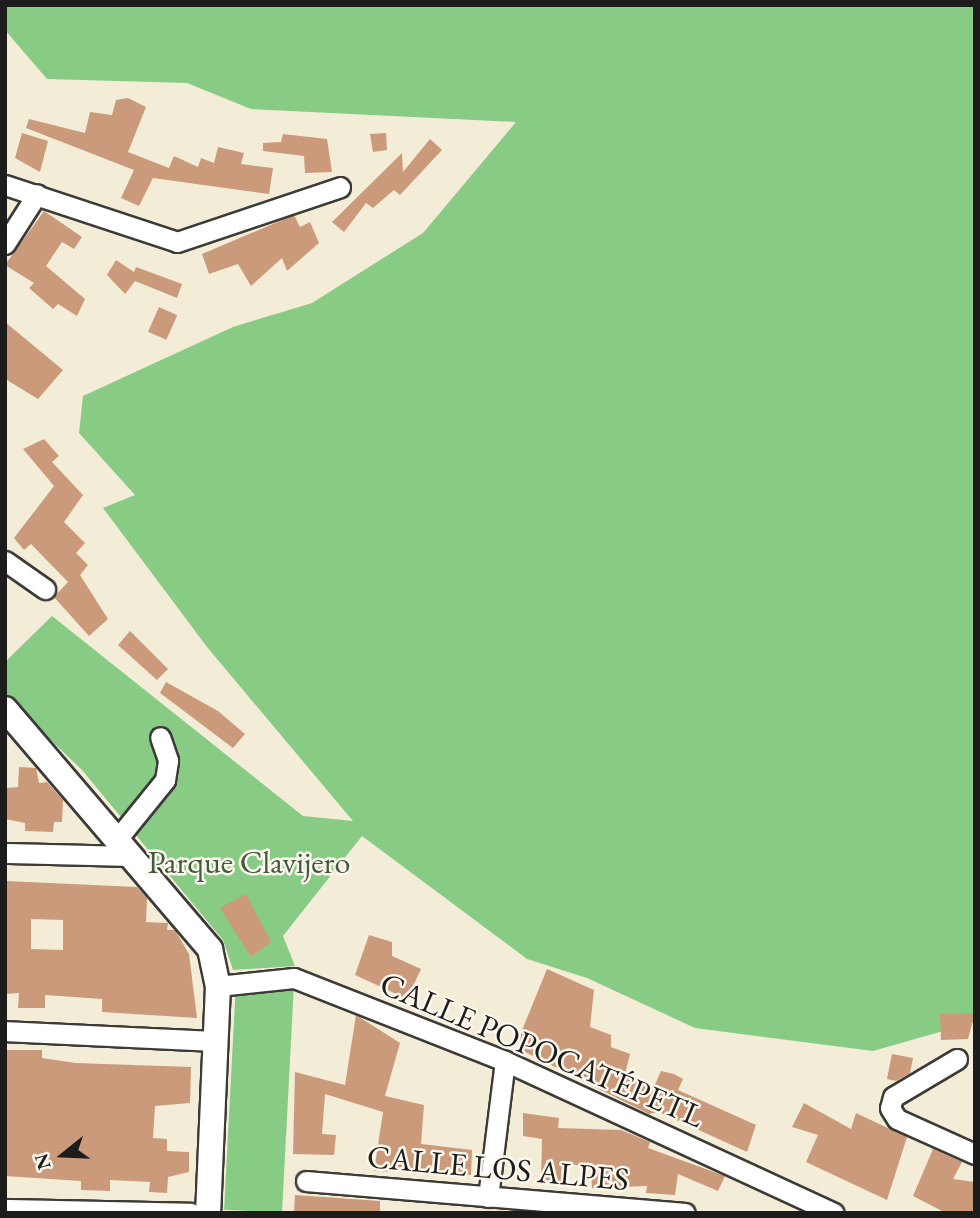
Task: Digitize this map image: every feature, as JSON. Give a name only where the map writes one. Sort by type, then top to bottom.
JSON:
[{"type":"street","points":[[5,185],[177,242],[340,187]]},
{"type":"street","points":[[5,244],[37,194]]},
{"type":"street","points":[[5,561],[45,589]]},
{"type":"street","points":[[5,709],[211,949],[218,986],[208,1213]]},
{"type":"street","points":[[125,847],[165,780],[168,760],[160,737]]},
{"type":"street","points":[[5,853],[125,847]]},
{"type":"street","name":"CALLE POPOCATÉPETL","points":[[218,986],[294,978],[505,1060],[834,1213]]},
{"type":"street","points":[[5,1031],[216,1041]]},
{"type":"street","points":[[957,1059],[893,1097],[890,1108],[897,1119],[975,1154]]},
{"type":"street","points":[[488,1197],[505,1060]]},
{"type":"street","name":"CALLE LOS ALPES","points":[[306,1181],[488,1197],[601,1211],[685,1213]]},
{"type":"street","points":[[5,1209],[191,1213]]},
{"type":"green space","name":"Parque Clavijero","points":[[5,5],[975,5],[975,1022],[873,1051],[695,1028],[587,978],[527,959],[362,836],[283,936],[295,966],[233,970],[223,940],[82,770],[5,696],[5,662],[52,616],[303,816],[353,821],[207,647],[103,508],[135,495],[79,433],[83,396],[233,327],[312,303],[423,233],[516,122],[251,109],[187,83],[47,79],[5,30]]},
{"type":"green space","points":[[236,981],[294,984],[282,1213],[224,1210]]},
{"type":"building","points":[[128,98],[146,107],[128,152],[169,168],[174,156],[198,167],[201,158],[214,163],[218,147],[244,153],[241,164],[273,168],[269,194],[153,178],[139,206],[121,198],[134,170],[26,128],[29,119],[85,133],[90,112],[112,115],[116,100]]},
{"type":"building","points":[[22,133],[48,141],[40,172],[15,158]]},
{"type":"building","points":[[386,133],[387,150],[373,152],[370,134]]},
{"type":"building","points":[[283,134],[327,139],[332,172],[305,173],[304,156],[263,151],[263,143],[281,142]]},
{"type":"building","points":[[430,139],[442,150],[400,195],[394,190],[373,208],[366,203],[344,232],[332,222],[402,153],[403,172]]},
{"type":"building","points":[[44,211],[82,237],[74,249],[62,242],[46,266],[85,299],[77,316],[58,304],[53,309],[29,288],[34,283],[5,265]]},
{"type":"building","points":[[294,215],[300,227],[310,222],[319,243],[287,271],[282,258],[251,286],[238,264],[209,274],[202,254]]},
{"type":"building","points":[[116,260],[134,272],[136,267],[182,284],[177,298],[135,281],[125,294],[107,275]]},
{"type":"building","points":[[159,307],[177,315],[166,340],[148,332]]},
{"type":"building","points":[[5,322],[63,370],[38,399],[7,380]]},
{"type":"building","points":[[44,439],[59,456],[52,462],[83,495],[64,522],[85,543],[76,553],[88,565],[80,575],[108,619],[89,636],[54,597],[68,582],[31,544],[24,550],[14,538],[54,486],[23,449]]},
{"type":"building","points":[[130,631],[168,669],[157,680],[118,645]]},
{"type":"building","points":[[166,682],[218,711],[245,734],[233,748],[160,693]]},
{"type":"building","points":[[19,767],[36,768],[39,783],[47,782],[63,800],[62,822],[54,822],[53,832],[25,831],[25,823],[5,819],[5,788],[18,787]]},
{"type":"building","points":[[6,881],[137,887],[147,898],[146,922],[168,923],[167,930],[175,930],[189,954],[197,1018],[102,1012],[102,999],[45,995],[45,1008],[18,1008],[19,993],[5,994]],"holes":[[[31,919],[63,920],[63,950],[31,949]]]},
{"type":"building","points":[[246,894],[271,942],[251,957],[220,908]]},
{"type":"building","points":[[369,935],[392,942],[392,956],[421,969],[407,999],[355,975]]},
{"type":"building","points":[[547,969],[594,990],[590,1027],[611,1035],[611,1047],[630,1054],[625,1074],[654,1087],[661,1071],[674,1074],[683,1079],[678,1090],[756,1125],[747,1152],[659,1112],[649,1114],[523,1051],[527,1043],[518,1040]]},
{"type":"building","points":[[975,1013],[968,1039],[941,1040],[940,1014]]},
{"type":"building","points":[[356,1015],[400,1043],[385,1096],[424,1105],[421,1144],[472,1150],[471,1175],[374,1171],[383,1112],[325,1094],[322,1134],[336,1135],[334,1155],[293,1154],[295,1072],[345,1085]]},
{"type":"building","points":[[5,1050],[42,1050],[42,1058],[76,1063],[191,1067],[190,1103],[155,1106],[153,1138],[167,1139],[167,1151],[189,1152],[189,1172],[168,1177],[167,1193],[149,1192],[150,1182],[110,1180],[110,1191],[81,1190],[81,1181],[5,1176]]},
{"type":"building","points":[[892,1054],[913,1058],[910,1073],[896,1081],[887,1079]]},
{"type":"building","points":[[804,1103],[851,1129],[856,1113],[907,1137],[887,1200],[806,1162],[818,1135],[792,1127]]},
{"type":"building","points":[[523,1113],[559,1118],[558,1128],[621,1130],[650,1142],[648,1148],[725,1176],[718,1191],[678,1174],[675,1195],[646,1193],[647,1186],[592,1188],[591,1166],[562,1164],[561,1185],[541,1183],[542,1139],[523,1136]]},
{"type":"building","points":[[933,1149],[962,1162],[953,1179],[975,1182],[975,1212],[946,1213],[913,1196]]},
{"type":"building","points":[[295,1195],[380,1201],[380,1213],[294,1213]]}]
